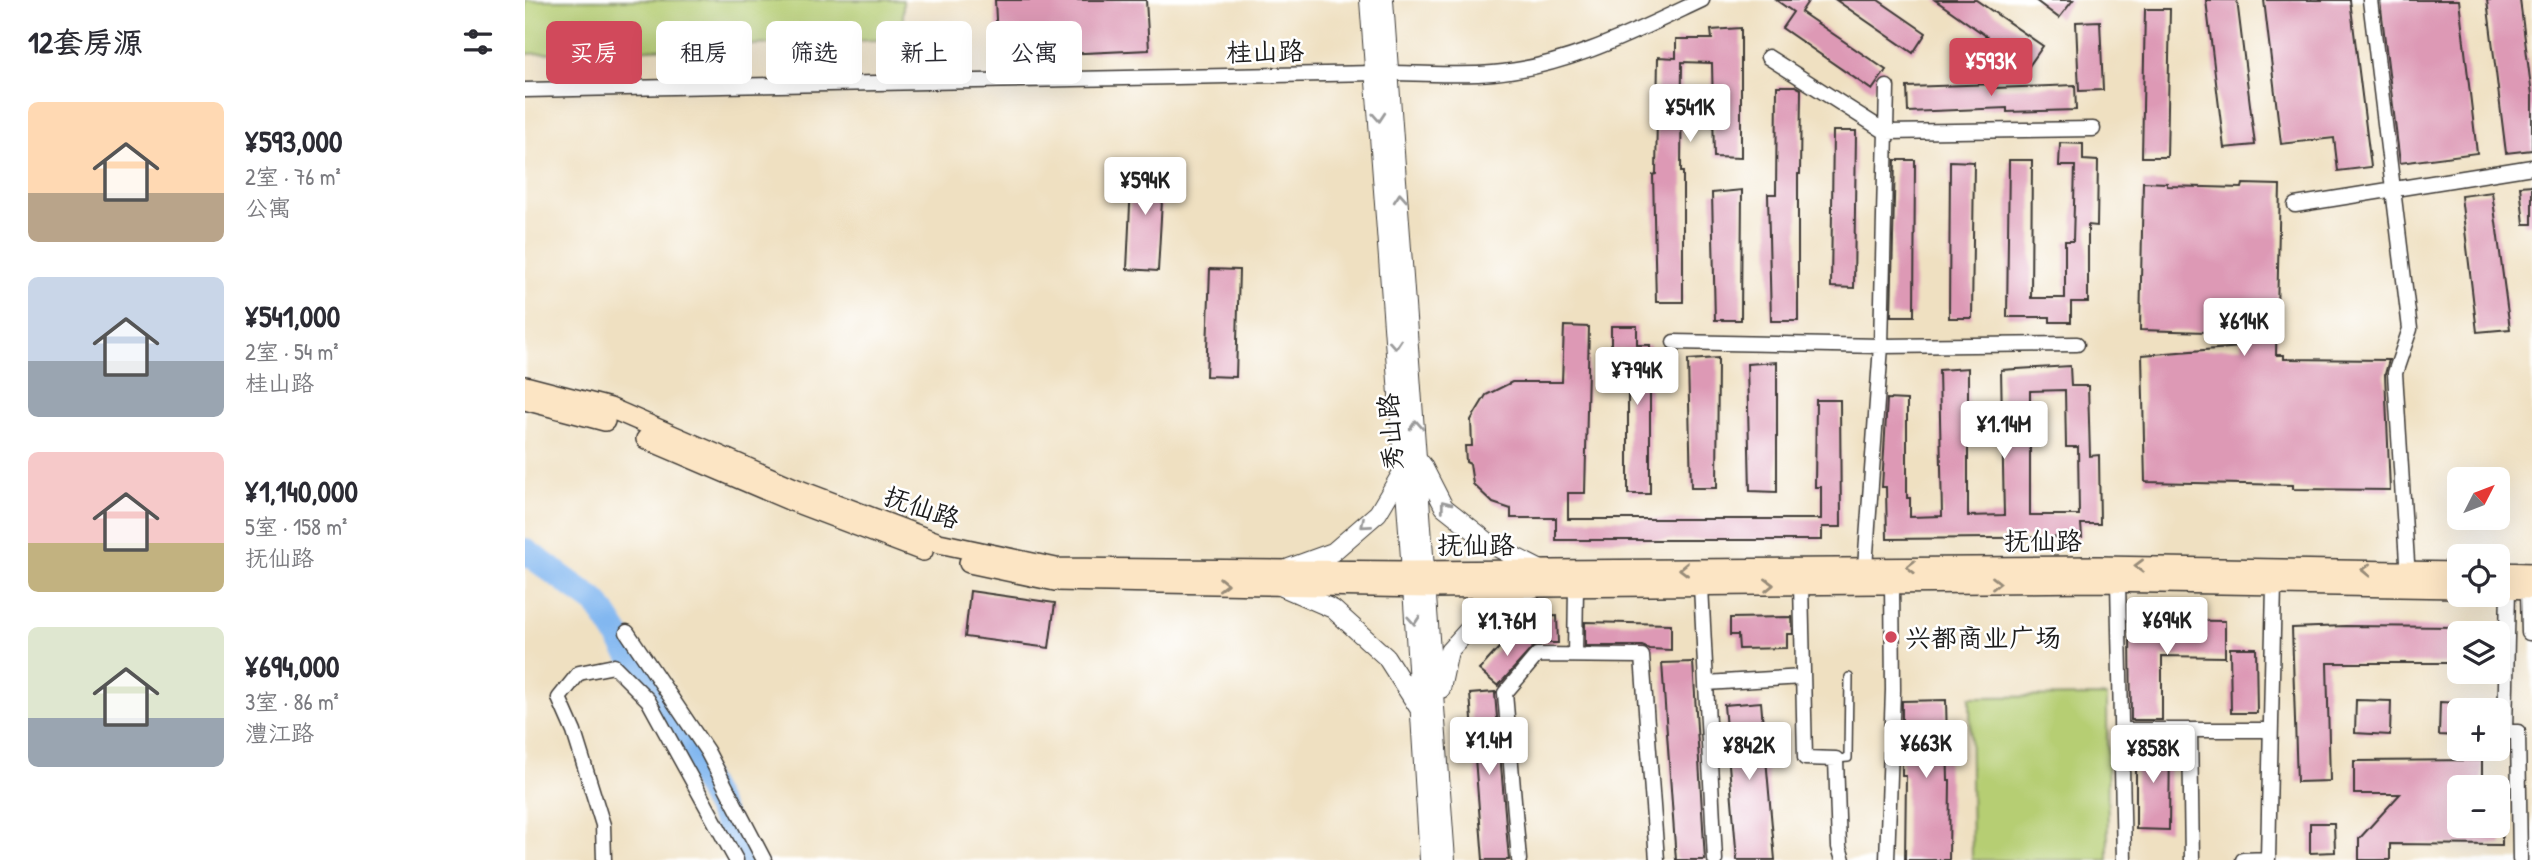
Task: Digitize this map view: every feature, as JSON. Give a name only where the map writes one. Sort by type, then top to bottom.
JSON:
[{"type":"main road","name":"抚仙路","points":[[525,386],[610,408],[794,488],[939,543],[1056,568],[1281,578]]},
{"type":"main road","name":"抚仙路","points":[[525,400],[606,421],[789,500],[936,556],[1055,581],[1539,579],[1865,567],[2099,566],[2408,579],[2447,586]]},
{"type":"main road","name":"抚仙路","points":[[1539,579],[1576,587],[2118,582],[2274,585],[2408,579],[2447,574]]},
{"type":"street","name":"秀山路","points":[[1369,0],[1383,73],[1418,456],[1419,580]]},
{"type":"street","name":"秀山路","points":[[1384,0],[1383,73],[1403,469],[1419,580],[1429,708],[1446,860]]},
{"type":"street","name":"桂山路","points":[[525,90],[1494,73],[1552,62],[1624,37],[1702,0]]},
{"type":"street","points":[[2370,0],[2410,329],[2395,373],[2408,579]]},
{"type":"street","points":[[1768,57],[1886,132],[2093,129]]},
{"type":"street","points":[[1865,567],[1881,346],[1887,87]]},
{"type":"street","points":[[2295,205],[2532,167]]},
{"type":"street","points":[[1674,342],[1881,346],[2077,344]]},
{"type":"street","points":[[1418,456],[1444,507],[1539,579],[1490,606],[1449,652],[1429,708]]},
{"type":"street","points":[[1281,578],[1333,552],[1378,513],[1403,469]]},
{"type":"street","points":[[1281,578],[1333,609],[1386,657],[1429,708]]},
{"type":"street","points":[[2118,582],[2124,860]]},
{"type":"street","points":[[2516,583],[2529,633],[2532,633]]},
{"type":"street","points":[[2516,583],[2505,732],[2518,733],[2520,860]]},
{"type":"street","points":[[1801,584],[1805,758],[1836,760],[1839,847],[1843,860]]},
{"type":"street","points":[[1888,860],[1893,690],[1892,584]]},
{"type":"street","points":[[2243,860],[2268,859],[2274,585]]},
{"type":"street","points":[[1701,586],[1715,860]]},
{"type":"street","points":[[1575,655],[1576,587]]},
{"type":"street","points":[[627,632],[707,751],[764,860]]},
{"type":"street","points":[[1519,860],[1505,692],[1537,655],[1642,656],[1657,860]]},
{"type":"street","points":[[604,860],[603,825],[574,732],[559,698],[579,673],[614,666],[648,700],[736,860]]},
{"type":"street","points":[[1706,682],[1803,677]]},
{"type":"street","name":"秀山路","points":[[1429,708],[1429,860]]},
{"type":"street","points":[[2122,730],[2270,730]]},
{"type":"street","points":[[2190,730],[2192,860]]},
{"type":"lane","points":[[1836,760],[1848,758],[1849,677]]},
{"type":"green space","points":[[525,0],[903,0],[903,21],[876,21],[876,40],[862,41],[862,21],[766,21],[766,44],[752,45],[752,21],[656,21],[656,49],[642,49],[642,21],[546,21],[546,53],[525,54]]},
{"type":"green space","points":[[2107,696],[2108,860],[1972,860],[1970,697]]},
{"type":"building","points":[[995,0],[1146,0],[1149,50],[1082,53],[1082,21],[996,21]]},
{"type":"building","points":[[1776,0],[1809,0],[1801,12],[1886,70],[1872,90],[1782,28],[1793,12]]},
{"type":"building","points":[[1836,0],[1878,0],[1926,33],[1913,53]]},
{"type":"building","points":[[1935,0],[1976,0],[2043,46],[2029,66]]},
{"type":"building","points":[[2035,0],[2073,0],[2059,18]]},
{"type":"building","points":[[2206,0],[2237,0],[2255,145],[2224,148]]},
{"type":"building","points":[[2264,0],[2350,0],[2371,167],[2338,171],[2334,138],[2281,144]]},
{"type":"building","points":[[2380,0],[2459,0],[2477,153],[2400,163]]},
{"type":"building","points":[[2487,0],[2520,0],[2532,95],[2532,150],[2506,153]]},
{"type":"building","points":[[2145,9],[2170,9],[2167,157],[2142,157]]},
{"type":"building","points":[[2100,21],[2103,90],[2079,91],[2076,22]]},
{"type":"building","points":[[1741,28],[1741,158],[1714,157],[1712,63],[1682,62],[1683,302],[1656,302],[1653,175],[1656,174],[1658,57],[1676,58],[1676,39],[1712,39],[1711,30]]},
{"type":"building","points":[[1995,84],[1995,88],[2075,85],[2076,110],[2007,112],[2007,108],[1908,112],[1907,87]]},
{"type":"building","points":[[1777,86],[1795,86],[1801,89],[1798,321],[1771,321],[1768,194],[1776,194]]},
{"type":"building","points":[[1833,131],[1856,131],[1854,288],[1831,287]]},
{"type":"building","points":[[2060,143],[2083,144],[2083,160],[2098,161],[2097,226],[2088,225],[2088,302],[2071,302],[2071,322],[2050,322],[2050,317],[2007,317],[2009,160],[2032,160],[2031,298],[2065,298],[2065,241],[2073,241],[2075,166],[2059,166]]},
{"type":"building","points":[[1895,160],[1915,160],[1914,316],[1891,316]]},
{"type":"building","points":[[1950,161],[1974,162],[1972,318],[1949,318]]},
{"type":"building","points":[[1132,163],[1164,165],[1158,271],[1127,269]]},
{"type":"building","points":[[2143,182],[2167,183],[2167,186],[2242,188],[2243,184],[2280,185],[2276,355],[2284,355],[2284,359],[2389,360],[2385,374],[2390,490],[2293,489],[2293,485],[2145,482],[2142,355],[2241,347],[2241,333],[2140,330]]},
{"type":"building","points":[[2532,185],[2532,224],[2524,224],[2520,186]]},
{"type":"building","points":[[1742,190],[1741,320],[1715,320],[1712,193]]},
{"type":"building","points":[[2492,192],[2510,329],[2477,332],[2461,196]]},
{"type":"building","points":[[1210,269],[1239,270],[1236,377],[1206,376]]},
{"type":"building","points":[[1564,326],[1589,327],[1585,493],[1568,493],[1568,519],[1821,519],[1821,487],[1815,487],[1816,400],[1840,400],[1841,527],[1822,527],[1822,540],[1556,540],[1556,518],[1511,518],[1511,509],[1493,503],[1473,484],[1470,464],[1466,462],[1465,446],[1472,446],[1471,420],[1486,395],[1512,382],[1562,382]]},
{"type":"building","points":[[1611,326],[1637,326],[1637,345],[1650,345],[1650,494],[1628,494],[1628,350],[1611,350]]},
{"type":"building","points":[[1718,358],[1717,488],[1691,488],[1688,360]]},
{"type":"building","points":[[1777,362],[1777,492],[1750,491],[1747,364]]},
{"type":"building","points":[[2070,366],[2071,386],[2088,386],[2090,456],[2099,455],[2100,524],[2081,524],[2082,537],[1887,539],[1886,487],[1882,487],[1887,399],[1907,400],[1907,498],[1910,498],[1910,517],[1942,516],[1939,370],[1968,368],[1968,516],[2004,515],[2001,370]],"holes":[[[2065,390],[2066,447],[2078,447],[2079,515],[2030,515],[2030,391]]]},
{"type":"building","points":[[970,591],[1055,603],[1049,648],[965,637]]},
{"type":"building","points":[[1557,616],[1558,643],[1538,643],[1536,617]]},
{"type":"building","points":[[1792,617],[1793,634],[1787,634],[1787,648],[1739,649],[1738,635],[1730,635],[1730,618]]},
{"type":"building","points":[[2146,620],[2225,621],[2225,657],[2162,656],[2162,720],[2131,720],[2130,636]]},
{"type":"building","points":[[1585,622],[1671,624],[1671,650],[1642,646],[1585,646]]},
{"type":"building","points":[[2447,627],[2447,663],[2327,663],[2330,781],[2297,782],[2292,628]]},
{"type":"building","points":[[1516,629],[1534,646],[1498,686],[1479,670]]},
{"type":"building","points":[[2230,648],[2256,648],[2257,713],[2231,713]]},
{"type":"building","points":[[1693,662],[1705,860],[1676,860],[1662,663]]},
{"type":"building","points":[[1496,692],[1509,860],[1483,860],[1470,694]]},
{"type":"building","points":[[1946,700],[1950,780],[1949,860],[1905,860],[1906,776],[1902,776],[1902,701]]},
{"type":"building","points":[[2356,700],[2391,701],[2390,735],[2355,733]]},
{"type":"building","points":[[1761,702],[1775,860],[1737,860],[1724,705]]},
{"type":"building","points":[[2440,702],[2447,702],[2447,735],[2439,735]]},
{"type":"building","points":[[2136,740],[2170,740],[2169,830],[2136,829]]},
{"type":"building","points":[[2354,761],[2482,761],[2482,775],[2447,775],[2447,838],[2502,838],[2502,845],[2390,844],[2390,860],[2359,860],[2359,839],[2400,794],[2354,794]]},
{"type":"building","points":[[2310,823],[2334,823],[2335,852],[2310,853]]},
{"type":"waterway","points":[[525,551],[597,603],[669,715],[746,860]]},
{"type":"place","name":"兴都商业广场","points":[[1891,637]]}]
